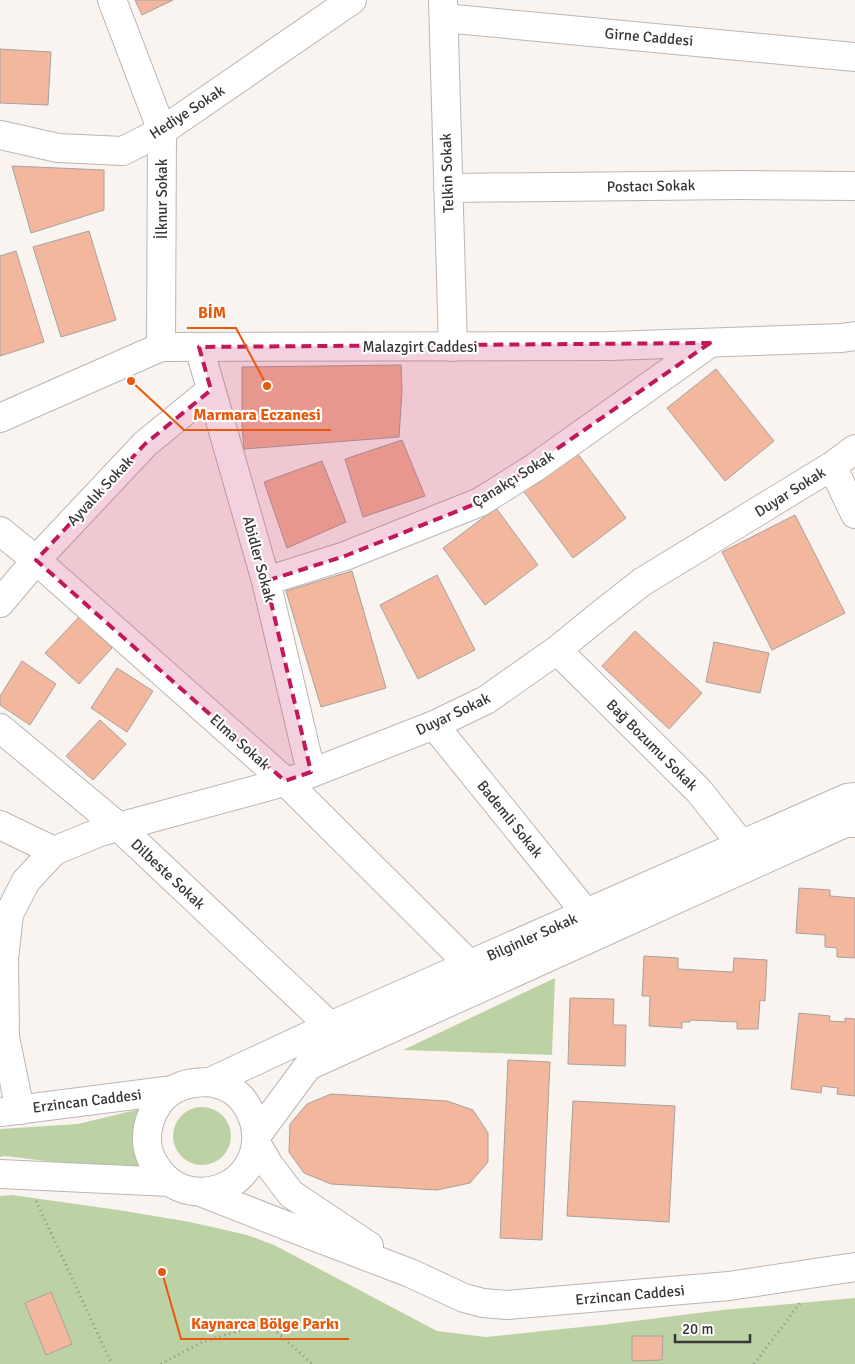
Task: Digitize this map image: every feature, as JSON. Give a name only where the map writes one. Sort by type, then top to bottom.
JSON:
[{"type":"street","name":"İlknur Sokak","points":[[112,0],[162,131],[161,347]]},
{"type":"street","name":"Hediye Sokak","points":[[0,135],[58,148],[123,151],[162,131],[352,0]]},
{"type":"street","name":"Girne Caddesi","points":[[443,9],[855,57]]},
{"type":"street","name":"Telkin Sokak","points":[[443,9],[453,347]]},
{"type":"street","name":"Postacı Sokak","points":[[448,188],[740,185],[855,186]]},
{"type":"street","name":"Malazgirt Caddesi","points":[[0,418],[161,347],[610,346],[855,336]]},
{"type":"street","name":"Çanakçı Sokak","points":[[266,581],[345,556],[480,502],[534,468],[710,343]]},
{"type":"street","name":"Abidler Sokak","points":[[199,348],[266,581],[310,772]]},
{"type":"street","name":"Ayvalık Sokak","points":[[0,603],[36,560],[145,444],[211,390]]},
{"type":"street","name":"Duyar Sokak","points":[[54,851],[100,832],[299,778],[310,772],[434,725],[486,700],[557,650],[642,582],[832,466],[855,449]]},
{"type":"street","points":[[832,466],[855,514]]},
{"type":"street","name":"Elma Sokak","points":[[0,531],[36,560],[285,781],[470,964]]},
{"type":"street","name":"Bağ Bozumu Sokak","points":[[557,650],[699,791],[741,844]]},
{"type":"street","name":"Bademli Sokak","points":[[434,725],[586,913]]},
{"type":"street","name":"Dilbeste Sokak","points":[[0,728],[119,827],[330,1026]]},
{"type":"street","name":"Bilginler Sokak","points":[[210,1082],[330,1026],[741,844],[847,798],[855,797]]},
{"type":"street","name":"Bilginler Sokak","points":[[256,1139],[308,1066],[845,823],[855,823]]},
{"type":"street","points":[[0,825],[54,851],[26,881],[9,914],[4,959],[5,1036],[10,1111]]},
{"type":"street","name":"Erzincan Caddesi","points":[[10,1111],[173,1090],[191,1083],[210,1082],[228,1088],[243,1100],[253,1116],[256,1139],[274,1173],[291,1194],[410,1273]]},
{"type":"street","name":"Erzincan Caddesi","points":[[173,1090],[159,1102],[154,1110],[150,1119],[147,1138],[149,1155],[157,1170],[170,1182],[185,1190],[202,1193],[410,1273],[464,1298],[483,1303],[507,1305],[729,1286],[855,1267]]},
{"type":"street","points":[[202,1193],[219,1190],[235,1182],[247,1169],[255,1154],[256,1139]]},
{"type":"street","name":"Erzincan Caddesi","points":[[12,1174],[170,1182]]},
{"type":"path","points":[[12,1174],[112,1364]]},
{"type":"path","points":[[754,1364],[823,1273]]},
{"type":"path","points":[[161,1364],[202,1342],[245,1329],[274,1329],[312,1364]]},
{"type":"highlighted area","points":[[710,343],[480,502],[345,556],[266,581],[311,772],[285,781],[36,560],[145,444],[211,390],[199,347]]},
{"type":"green space","points":[[555,978],[552,1055],[403,1050]]},
{"type":"green space","points":[[196,1107],[208,1107],[223,1115],[231,1130],[231,1142],[223,1157],[208,1165],[196,1165],[181,1157],[173,1142],[173,1130],[181,1115]]},
{"type":"green space","points":[[140,1109],[145,1169],[88,1166],[5,1156],[0,1157],[0,1129],[78,1124]]},
{"type":"green space","points":[[12,1195],[190,1222],[247,1235],[274,1245],[437,1331],[486,1337],[722,1310],[855,1298],[855,1364],[0,1364],[0,1196]]},
{"type":"building","points":[[135,0],[173,0],[142,15]]},
{"type":"building","points":[[0,49],[51,52],[48,105],[0,103]]},
{"type":"building","points":[[12,166],[104,170],[104,210],[31,233]]},
{"type":"building","points":[[89,231],[116,320],[61,337],[33,247]]},
{"type":"building","points":[[16,251],[44,342],[0,356],[0,256]]},
{"type":"building","points":[[401,365],[402,391],[399,437],[244,449],[242,367]]},
{"type":"building","points":[[716,369],[774,441],[725,481],[667,408]]},
{"type":"building","points":[[402,440],[425,496],[363,517],[345,459]]},
{"type":"building","points":[[574,449],[626,518],[573,558],[522,489]]},
{"type":"building","points":[[322,461],[346,522],[287,548],[264,482]]},
{"type":"building","points":[[496,508],[538,565],[485,605],[443,548]]},
{"type":"building","points":[[795,515],[845,613],[772,650],[722,552]]},
{"type":"building","points":[[352,571],[386,688],[321,707],[286,591]]},
{"type":"building","points":[[437,575],[475,650],[418,679],[380,605]]},
{"type":"building","points":[[79,617],[112,648],[79,684],[45,653]]},
{"type":"building","points":[[635,631],[702,693],[669,729],[602,666]]},
{"type":"building","points":[[714,642],[769,653],[760,693],[706,682]]},
{"type":"building","points":[[22,661],[56,684],[30,725],[0,705],[0,696]]},
{"type":"building","points":[[117,668],[153,691],[127,732],[91,708]]},
{"type":"building","points":[[100,720],[126,744],[93,780],[66,756]]},
{"type":"building","points":[[799,888],[830,890],[830,896],[855,898],[855,958],[837,957],[837,948],[825,947],[825,935],[796,933]]},
{"type":"building","points":[[644,956],[678,958],[678,969],[733,972],[734,958],[767,960],[765,1001],[760,1000],[758,1029],[737,1029],[737,1022],[690,1020],[690,1022],[682,1022],[682,1028],[649,1026],[650,996],[642,996]]},
{"type":"building","points":[[570,998],[614,999],[613,1025],[626,1025],[625,1066],[568,1064]]},
{"type":"building","points":[[799,1013],[830,1016],[829,1021],[845,1022],[845,1018],[855,1019],[855,1096],[837,1094],[838,1088],[822,1086],[821,1093],[791,1089]]},
{"type":"building","points":[[508,1060],[550,1062],[542,1240],[500,1238]]},
{"type":"building","points":[[331,1094],[447,1101],[473,1110],[488,1133],[488,1162],[470,1183],[437,1190],[331,1184],[304,1173],[289,1152],[290,1124],[307,1104]]},
{"type":"building","points":[[573,1101],[675,1106],[669,1222],[567,1216]]},
{"type":"building","points":[[51,1292],[72,1344],[46,1355],[25,1303]]},
{"type":"building","points":[[632,1336],[663,1336],[662,1360],[632,1361]]},
{"type":"place","name":"Marmara Eczanesi","points":[[131,381]]},
{"type":"place","name":"BİM","points":[[267,386]]},
{"type":"place","name":"Kaynarca Bölge Parkı","points":[[162,1272]]}]
